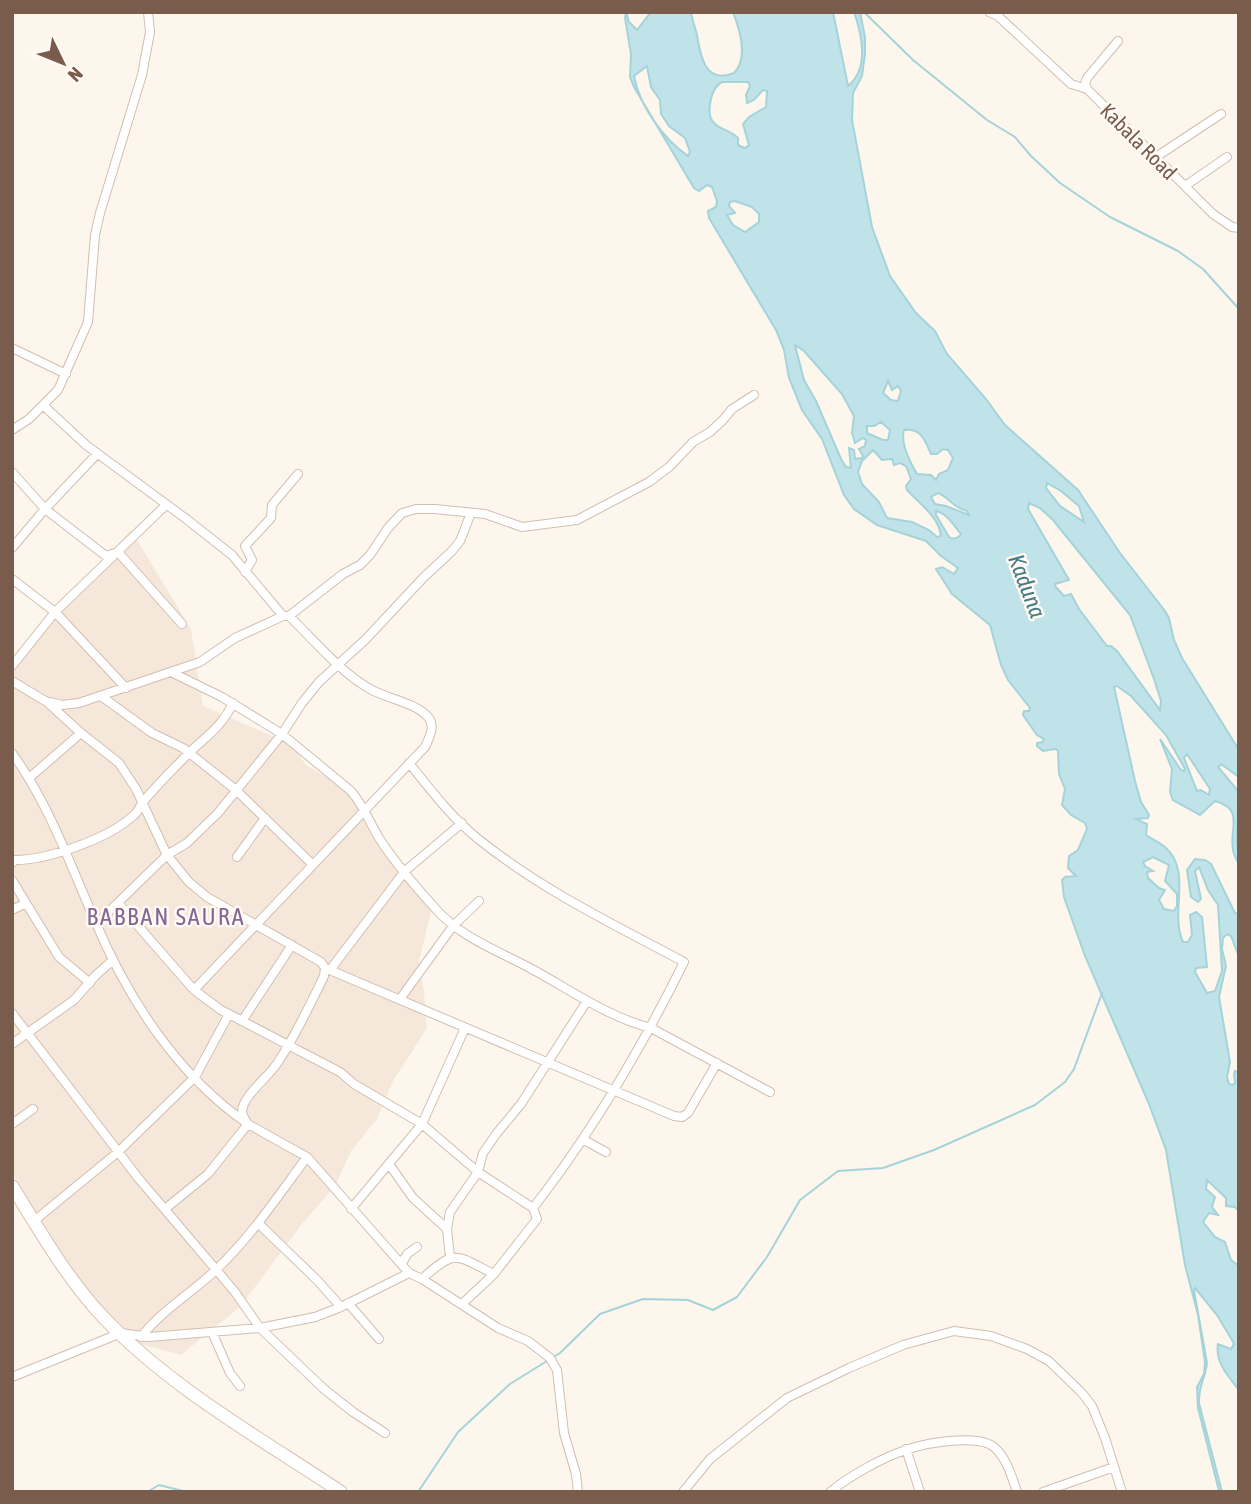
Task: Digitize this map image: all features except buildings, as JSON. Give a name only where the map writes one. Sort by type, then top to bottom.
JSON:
[{"type":"main road","points":[[12,1186],[78,1286],[105,1319],[172,1379],[341,1492]]},
{"type":"main road","points":[[121,1333],[138,1357],[182,1393],[332,1492]]},
{"type":"street","points":[[12,430],[44,406],[58,390],[88,321],[95,236],[142,75],[150,32],[148,12]]},
{"type":"street","points":[[989,12],[998,16],[1071,84],[1087,89]]},
{"type":"street","name":"Kabala Road","points":[[1118,41],[1087,78],[1087,89],[1213,214],[1232,227],[1239,228]]},
{"type":"street","points":[[1156,157],[1221,114]]},
{"type":"street","points":[[1185,186],[1227,157]]},
{"type":"street","points":[[12,348],[66,374]]},
{"type":"street","points":[[61,709],[208,659],[235,638],[286,616],[343,574],[360,565],[402,513],[416,509],[471,513],[492,516],[522,527],[577,520],[649,482],[694,442],[717,426],[732,409],[754,396]]},
{"type":"street","points":[[44,406],[97,454],[232,555],[286,616],[338,664],[369,688],[419,710],[432,724],[431,735],[425,747],[194,990]]},
{"type":"street","points":[[12,548],[97,454]]},
{"type":"street","points":[[12,472],[45,509],[106,556],[118,552]]},
{"type":"street","points":[[245,572],[252,560],[245,546],[271,518],[272,505],[298,474]]},
{"type":"street","points":[[12,666],[55,612],[166,505]]},
{"type":"street","points":[[96,924],[167,855],[204,828],[282,734],[319,682],[366,639],[452,551],[460,541],[471,513]]},
{"type":"street","points":[[118,552],[182,624]]},
{"type":"street","points":[[12,579],[55,612],[126,688]]},
{"type":"street","points":[[171,672],[233,703],[282,734],[351,791],[382,842],[435,908],[453,926],[478,943],[527,966],[587,1001],[651,1028],[770,1092]]},
{"type":"street","points":[[12,681],[61,709],[81,733],[119,762],[143,802],[167,855],[189,882],[207,897],[321,962],[328,969],[614,1091],[682,1117],[688,1113],[716,1063]]},
{"type":"street","points":[[101,696],[152,733],[189,753],[236,790],[313,865]]},
{"type":"street","points":[[12,863],[15,860],[32,860],[66,851],[105,834],[134,815],[189,753],[215,731],[227,717],[233,703]]},
{"type":"street","points":[[29,778],[81,733]]},
{"type":"street","points":[[12,753],[29,778],[66,851],[96,924],[133,1001],[195,1077],[225,1109],[307,1157],[409,1273],[498,1328],[528,1341],[550,1358],[556,1370],[564,1433],[576,1474],[578,1492]]},
{"type":"street","points":[[409,763],[433,794],[476,837],[535,881],[684,962],[651,1028],[584,1140],[533,1208]]},
{"type":"street","points":[[237,856],[265,818]]},
{"type":"street","points":[[248,1124],[243,1117],[242,1108],[276,1066],[328,969],[405,871],[463,823]]},
{"type":"street","points":[[12,880],[59,957],[90,983]]},
{"type":"street","points":[[400,999],[453,926],[479,901]]},
{"type":"street","points":[[12,910],[26,903]]},
{"type":"street","points":[[118,903],[194,990],[229,1014],[340,1072],[354,1084],[422,1124],[478,1172],[533,1208],[537,1219],[494,1273],[462,1304]]},
{"type":"street","points":[[242,1021],[292,945]]},
{"type":"street","points":[[12,1044],[74,1000],[113,960]]},
{"type":"street","points":[[450,1257],[447,1228],[450,1212],[478,1172],[483,1153],[521,1104],[587,1001]]},
{"type":"street","points":[[12,1013],[118,1152],[216,1269],[260,1328],[324,1389],[385,1433]]},
{"type":"street","points":[[34,1221],[118,1152],[195,1077],[229,1014]]},
{"type":"street","points":[[351,1209],[422,1124],[465,1028]]},
{"type":"street","points":[[12,1124],[33,1109]]},
{"type":"street","points":[[165,1209],[208,1174],[248,1124]]},
{"type":"street","points":[[584,1140],[607,1152]]},
{"type":"street","points":[[141,1337],[161,1315],[216,1269],[259,1224],[307,1157]]},
{"type":"street","points":[[389,1164],[413,1198],[447,1228]]},
{"type":"street","points":[[259,1224],[379,1339]]},
{"type":"street","points":[[399,1261],[404,1260],[407,1254],[417,1247]]},
{"type":"street","points":[[422,1279],[443,1260],[457,1256],[494,1273]]},
{"type":"street","points":[[12,1377],[121,1333],[141,1337],[212,1332],[260,1328],[315,1317],[409,1273]]},
{"type":"street","points":[[683,1492],[710,1459],[787,1398],[903,1345],[954,1331],[991,1336],[1027,1349],[1049,1361],[1082,1392],[1092,1406],[1122,1492]]},
{"type":"street","points":[[212,1332],[230,1373],[240,1386]]},
{"type":"street","points":[[830,1492],[842,1482],[906,1450],[974,1439],[995,1447],[1009,1469],[1017,1492]]},
{"type":"street","points":[[906,1450],[920,1492]]},
{"type":"street","points":[[1043,1492],[1114,1467]]},
{"type":"shaded area","points":[[131,530],[191,629],[203,706],[291,744],[306,765],[337,783],[359,803],[432,908],[419,961],[427,1028],[393,1081],[377,1119],[351,1151],[335,1186],[301,1225],[241,1306],[181,1355],[136,1343],[93,1299],[58,1254],[12,1172],[12,659]]},
{"type":"water","name":"Kaduna","points":[[626,12],[629,22],[637,30],[651,12],[691,12],[702,59],[710,72],[724,76],[734,73],[741,60],[740,35],[733,12],[833,12],[848,86],[855,79],[861,61],[861,41],[854,12],[860,12],[865,54],[862,76],[853,93],[852,120],[872,227],[890,276],[916,313],[935,331],[947,354],[1005,425],[1078,490],[1120,553],[1165,611],[1182,658],[1239,750],[1239,777],[1221,764],[1218,767],[1239,792],[1239,865],[1233,851],[1234,820],[1230,809],[1215,801],[1200,815],[1173,800],[1170,792],[1172,769],[1160,739],[1181,770],[1185,769],[1166,735],[1131,696],[1117,686],[1114,687],[1135,781],[1141,802],[1149,815],[1148,818],[1136,819],[1147,824],[1146,835],[1165,847],[1178,868],[1178,918],[1183,942],[1188,942],[1192,935],[1190,915],[1196,912],[1202,917],[1207,967],[1196,968],[1195,972],[1207,993],[1215,991],[1222,971],[1218,905],[1208,890],[1199,867],[1195,871],[1201,899],[1198,902],[1191,897],[1187,870],[1195,859],[1211,864],[1235,913],[1239,914],[1239,957],[1231,936],[1227,934],[1223,938],[1222,949],[1226,966],[1219,997],[1230,1062],[1227,1077],[1229,1084],[1235,1083],[1235,1071],[1239,1073],[1239,1212],[1235,1207],[1226,1206],[1226,1198],[1207,1180],[1206,1189],[1215,1197],[1212,1207],[1218,1215],[1209,1213],[1203,1222],[1215,1237],[1225,1242],[1231,1260],[1239,1266],[1239,1390],[1218,1357],[1218,1344],[1231,1349],[1234,1344],[1217,1315],[1195,1288],[1194,1290],[1207,1363],[1199,1403],[1222,1492],[1219,1491],[1198,1408],[1197,1387],[1204,1374],[1205,1362],[1198,1315],[1185,1265],[1166,1150],[1085,956],[1064,897],[1062,880],[1076,876],[1068,868],[1069,856],[1078,850],[1087,829],[1085,823],[1071,815],[1062,805],[1065,789],[1059,774],[1058,751],[1043,751],[1037,746],[1037,743],[1043,742],[1044,739],[1037,735],[1023,715],[1024,711],[1029,711],[1030,708],[1008,680],[990,625],[952,594],[936,569],[942,567],[954,574],[958,568],[926,541],[877,525],[854,509],[844,495],[822,439],[802,410],[789,378],[784,350],[776,330],[709,218],[708,211],[716,207],[717,201],[712,187],[707,185],[699,191],[694,188],[655,122],[670,141],[688,156],[690,152],[685,138],[669,126],[661,114],[660,100],[651,87],[647,66],[634,76],[643,103],[634,87],[630,77],[631,54]],"holes":[[[722,82],[748,82],[750,86],[746,95],[747,103],[763,90],[767,91],[766,107],[743,124],[749,145],[745,148],[738,145],[735,135],[716,125],[711,119],[712,95]],[[730,202],[752,207],[759,214],[759,222],[745,232],[733,225],[727,215],[735,213],[729,206]],[[795,345],[804,351],[842,394],[854,416],[852,433],[855,443],[863,438],[866,440],[865,446],[859,449],[862,458],[855,459],[854,450],[849,448],[851,468],[846,467],[804,380]],[[888,381],[892,390],[898,386],[901,391],[898,401],[891,400],[883,393]],[[881,422],[890,430],[888,440],[867,433],[867,426]],[[904,430],[915,431],[922,436],[931,454],[937,454],[943,449],[948,450],[953,458],[948,470],[939,474],[936,480],[931,475],[917,474],[905,446]],[[873,450],[882,460],[892,459],[894,465],[900,463],[906,466],[911,479],[906,486],[907,490],[933,517],[941,536],[937,537],[912,522],[887,518],[879,502],[862,484],[858,472],[862,461]],[[1047,483],[1079,506],[1084,522],[1060,506],[1046,488]],[[938,493],[967,511],[969,515],[935,504],[931,497]],[[1029,503],[1040,508],[1053,520],[1130,615],[1161,701],[1160,710],[1117,651],[1107,646],[1071,594],[1064,596],[1055,584],[1069,580],[1028,509]],[[936,511],[947,517],[961,534],[951,538],[936,515]],[[1187,754],[1210,789],[1209,795],[1201,790],[1197,791],[1184,758]],[[1153,857],[1169,865],[1165,881],[1177,894],[1174,911],[1164,909],[1159,900],[1165,890],[1148,878],[1147,872],[1153,871],[1143,862]]]},
{"type":"waterway","points":[[864,12],[913,60],[987,120],[1015,137],[1060,183],[1110,217],[1178,251],[1203,269],[1239,309]]},
{"type":"waterway","points":[[552,1358],[600,1314],[643,1299],[688,1300],[713,1310],[737,1297],[767,1257],[800,1200],[838,1171],[883,1168],[934,1150],[1035,1105],[1065,1082],[1074,1069],[1102,993]]},
{"type":"waterway","points":[[418,1492],[458,1432],[510,1384],[547,1361]]},
{"type":"waterway","points":[[147,1492],[159,1485],[187,1492]]},
{"type":"district","name":"BABBAN SAURA","points":[[166,916]]}]
